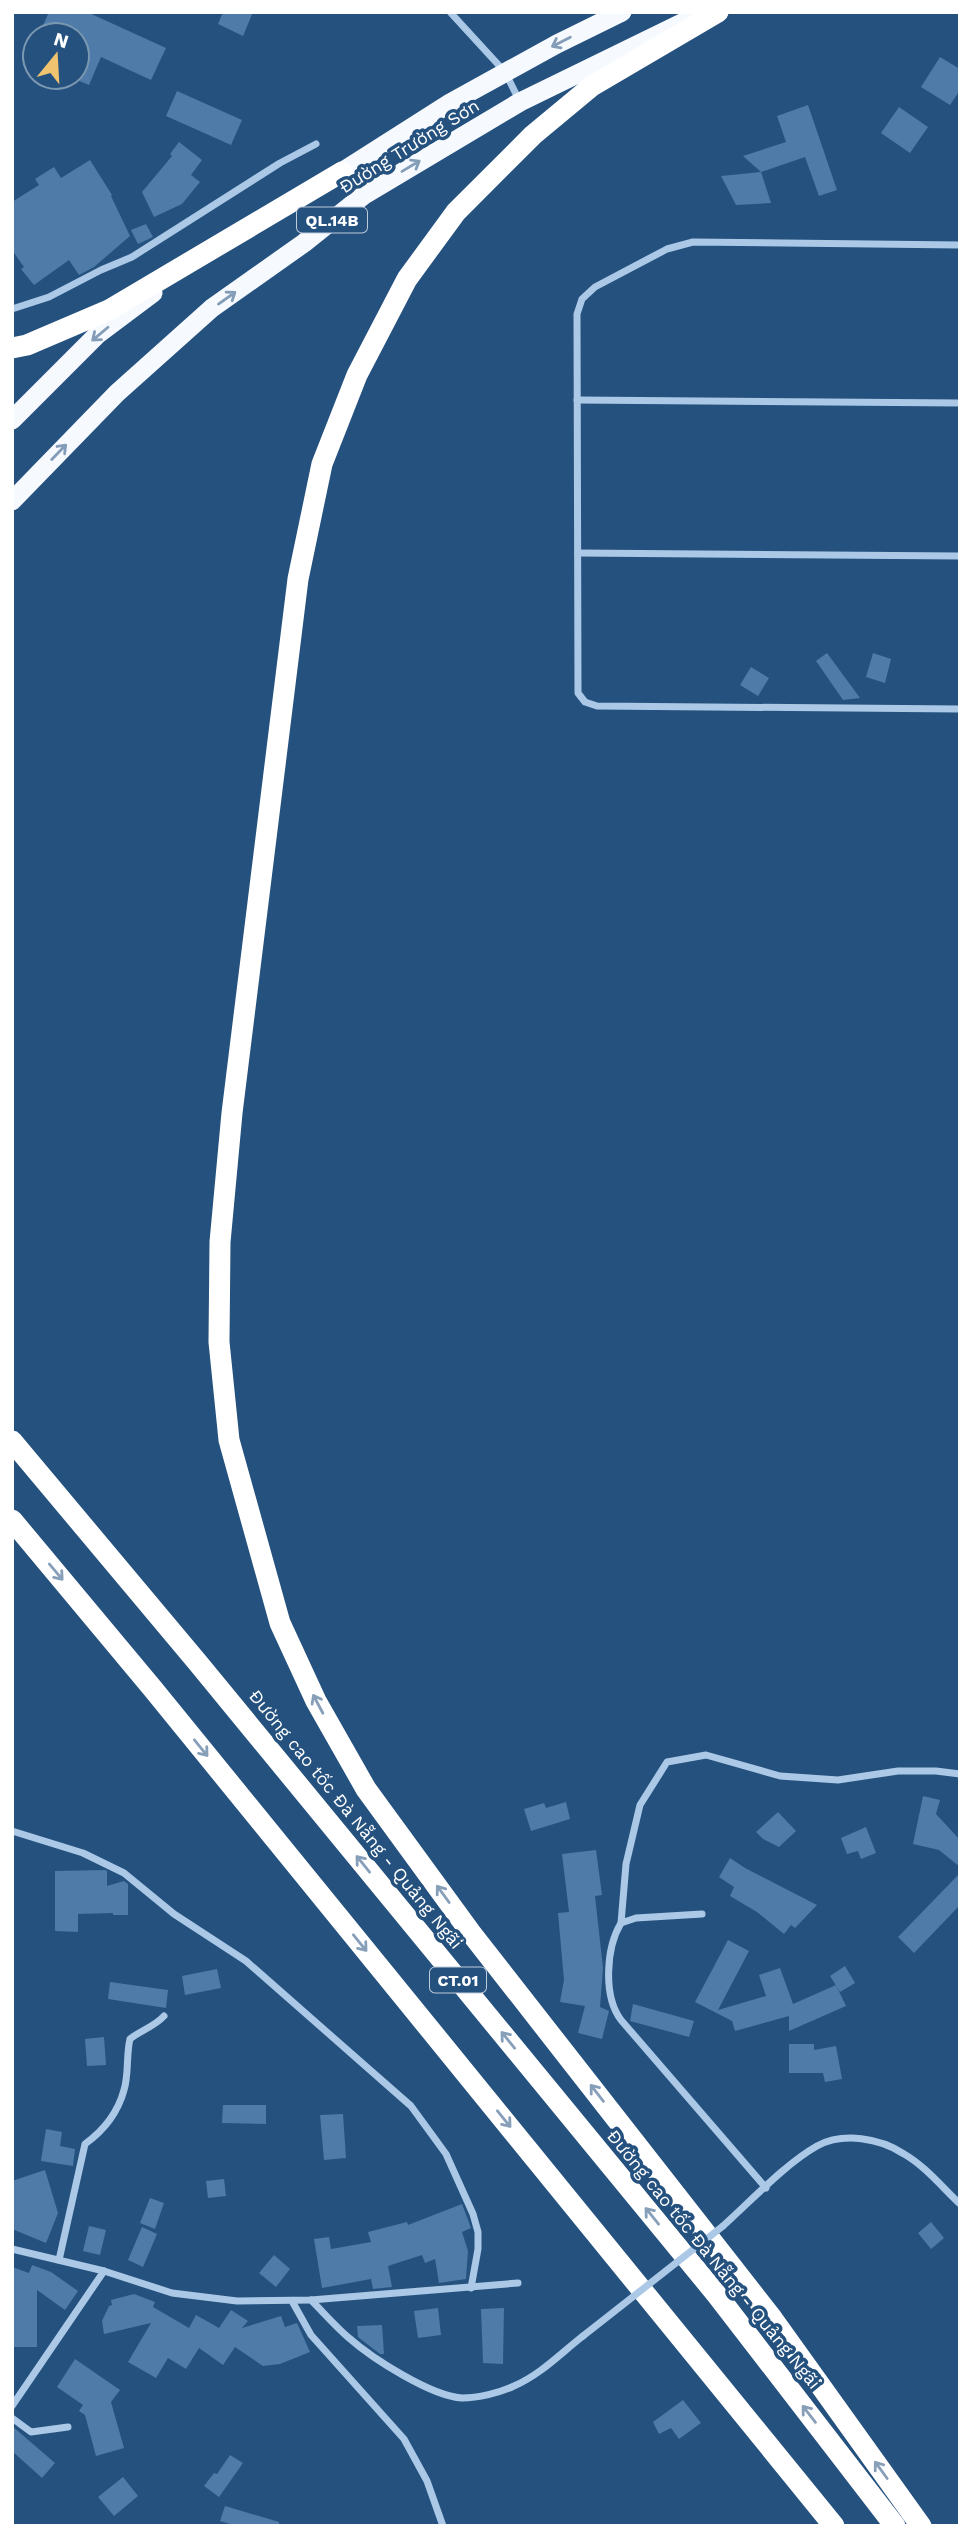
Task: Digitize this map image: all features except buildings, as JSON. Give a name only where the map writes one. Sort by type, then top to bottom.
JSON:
[{"type":"highway","name":"Đường Trường Sơn","points":[[12,420],[97,335],[192,265],[450,103],[622,12]]},
{"type":"highway","name":"Đường Trường Sơn","points":[[12,501],[117,393],[212,309],[304,243],[364,195],[520,102],[703,12]]},
{"type":"highway","points":[[718,12],[592,86],[533,135],[456,212],[407,279],[357,375],[322,464],[298,579],[232,1113],[220,1241],[219,1342],[229,1440],[280,1623],[316,1701],[366,1789],[471,1933],[772,2318],[921,2526]]},
{"type":"highway","points":[[12,348],[27,345],[108,310],[342,172]]},
{"type":"highway","name":"Đường cao tốc Đà Nẵng - Quảng Ngãi","points":[[12,1441],[198,1663],[717,2295],[895,2526]]},
{"type":"highway","name":"CT.01","points":[[12,1520],[189,1732],[834,2526]]},
{"type":"street","points":[[450,12],[505,72],[520,102]]},
{"type":"street","points":[[12,309],[49,297],[132,257],[280,163],[316,144]]},
{"type":"street","points":[[960,245],[693,242],[667,249],[595,287],[582,299],[577,314],[578,693],[585,702],[597,706],[960,709]]},
{"type":"street","points":[[577,400],[960,403]]},
{"type":"street","points":[[578,553],[960,556]]},
{"type":"street","points":[[766,2188],[613,2010],[610,1997],[610,1947],[621,1923],[626,1864],[640,1805],[667,1762],[706,1755],[780,1776],[838,1780],[898,1771],[960,1774]]},
{"type":"street","points":[[12,1831],[83,1853],[124,1873],[174,1914],[246,1961],[411,2106],[446,2154],[473,2214],[478,2232],[478,2249],[471,2288]]},
{"type":"street","points":[[621,1923],[636,1919],[702,1914]]},
{"type":"street","points":[[59,2260],[85,2144],[113,2115],[125,2089],[130,2039],[139,2031],[157,2024],[164,2016]]},
{"type":"street","points":[[311,2300],[350,2339],[406,2377],[434,2390],[461,2398],[485,2395],[514,2386],[538,2372],[723,2226],[818,2145],[847,2138],[875,2141],[904,2153],[960,2204]]},
{"type":"street","points":[[12,2249],[104,2271],[172,2293],[237,2301],[311,2300],[518,2283]]},
{"type":"street","points":[[12,2406],[104,2271]]},
{"type":"street","points":[[292,2301],[311,2334],[404,2439],[427,2481],[443,2526]]},
{"type":"street","points":[[12,2418],[31,2432],[68,2427]]}]
